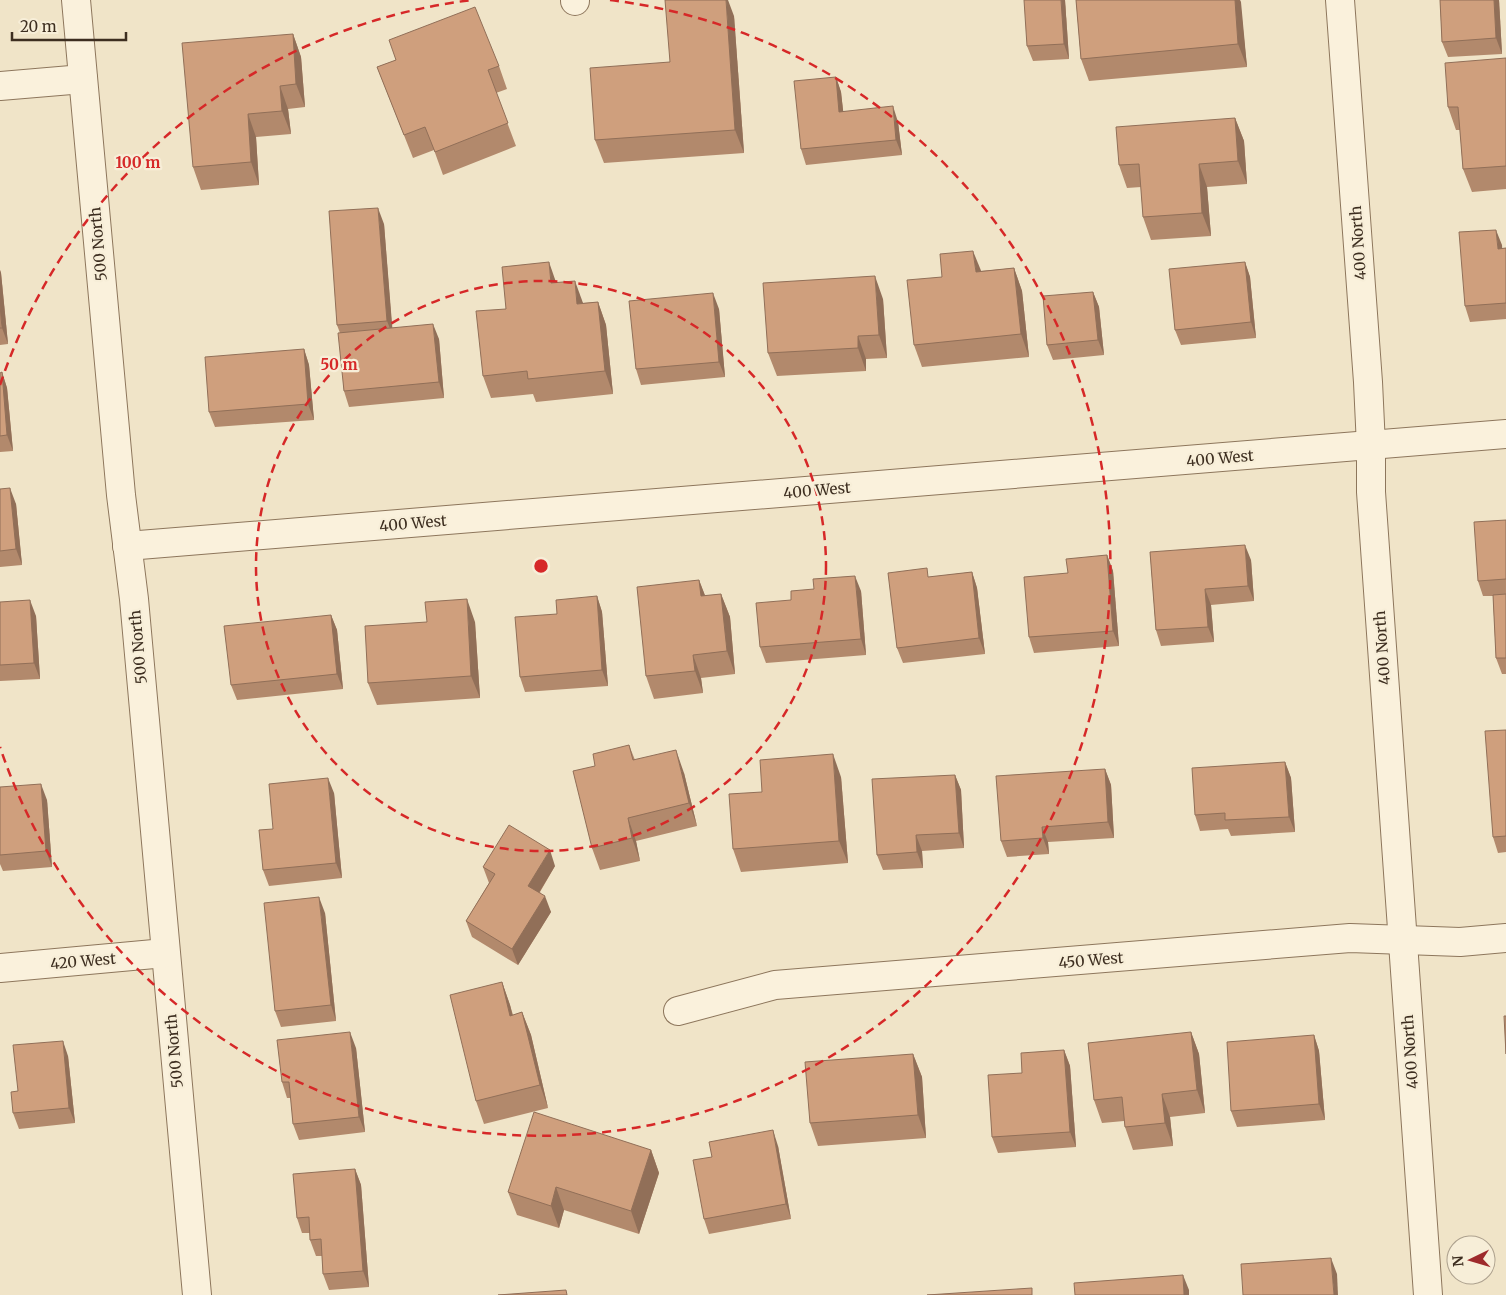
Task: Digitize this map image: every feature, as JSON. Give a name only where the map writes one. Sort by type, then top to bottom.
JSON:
[{"type":"street","name":"500 North","points":[[76,0],[127,546],[134,598],[197,1295]]},
{"type":"street","name":"400 North","points":[[1340,0],[1367,372],[1371,446],[1371,492],[1428,1295]]},
{"type":"street","points":[[0,86],[83,78]]},
{"type":"street","name":"400 West","points":[[127,546],[1506,434]]},
{"type":"street","name":"450 West","points":[[678,1011],[775,985],[1348,938],[1460,942],[1506,938]]},
{"type":"street","name":"420 West","points":[[0,968],[165,953]]},
{"type":"building","points":[[665,0],[726,0],[735,130],[595,140],[590,68],[670,62]]},
{"type":"building","points":[[1024,0],[1061,0],[1064,44],[1027,46]]},
{"type":"building","points":[[1076,0],[1235,0],[1238,44],[1081,59]]},
{"type":"building","points":[[1440,0],[1494,0],[1496,38],[1442,42]]},
{"type":"building","points":[[475,7],[499,66],[488,70],[508,123],[435,152],[425,127],[404,135],[377,67],[396,60],[389,40]]},
{"type":"building","points":[[293,34],[296,84],[280,86],[282,111],[248,114],[251,162],[193,167],[182,43]]},
{"type":"building","points":[[1506,58],[1506,166],[1463,169],[1458,107],[1448,107],[1445,63]]},
{"type":"building","points":[[836,77],[839,112],[893,106],[896,140],[801,149],[794,81]]},
{"type":"building","points":[[1235,118],[1238,161],[1199,164],[1202,213],[1143,217],[1139,164],[1119,165],[1116,127]]},
{"type":"building","points":[[378,208],[387,321],[337,325],[329,211]]},
{"type":"building","points":[[1496,230],[1498,249],[1506,248],[1506,303],[1465,306],[1459,232]]},
{"type":"building","points":[[973,251],[976,272],[1014,268],[1021,334],[914,345],[907,280],[942,277],[940,254]]},
{"type":"building","points":[[549,262],[551,283],[575,281],[577,304],[598,302],[605,371],[528,379],[527,371],[483,376],[476,311],[506,309],[502,267]]},
{"type":"building","points":[[1245,262],[1251,322],[1175,330],[1169,269]]},
{"type":"building","points":[[875,276],[879,335],[858,336],[858,348],[768,353],[763,283]]},
{"type":"building","points":[[1093,292],[1098,340],[1047,345],[1043,296]]},
{"type":"building","points":[[713,293],[719,362],[636,369],[629,301]]},
{"type":"building","points":[[0,305],[2,328],[0,328]]},
{"type":"building","points":[[433,324],[439,382],[344,391],[338,333]]},
{"type":"building","points":[[304,349],[308,404],[209,412],[205,357]]},
{"type":"building","points":[[2,372],[7,435],[0,436],[0,373]]},
{"type":"building","points":[[10,488],[16,549],[0,551],[0,489]]},
{"type":"building","points":[[1506,520],[1506,579],[1478,581],[1474,522]]},
{"type":"building","points":[[1245,545],[1248,586],[1205,589],[1208,627],[1156,630],[1150,552]]},
{"type":"building","points":[[1107,555],[1113,631],[1029,637],[1024,577],[1068,573],[1066,559]]},
{"type":"building","points":[[927,568],[928,577],[972,572],[979,638],[897,648],[888,573]]},
{"type":"building","points":[[855,576],[861,639],[760,647],[756,603],[791,600],[791,591],[814,589],[813,579]]},
{"type":"building","points":[[699,580],[701,596],[721,594],[727,651],[693,655],[695,671],[646,676],[637,587]]},
{"type":"building","points":[[1506,594],[1506,658],[1496,658],[1493,595]]},
{"type":"building","points":[[597,596],[602,670],[520,677],[515,617],[557,614],[556,600]]},
{"type":"building","points":[[467,599],[471,676],[368,683],[365,626],[427,622],[425,602]]},
{"type":"building","points":[[30,600],[34,663],[0,665],[0,602]]},
{"type":"building","points":[[331,615],[337,674],[231,685],[224,626]]},
{"type":"building","points":[[1506,730],[1506,836],[1493,837],[1485,731]]},
{"type":"building","points":[[629,745],[633,760],[676,750],[689,803],[628,818],[632,838],[592,848],[573,771],[595,766],[593,754]]},
{"type":"building","points":[[833,754],[839,841],[733,849],[729,794],[762,792],[760,760]]},
{"type":"building","points":[[1285,762],[1289,817],[1225,820],[1225,813],[1195,815],[1192,768]]},
{"type":"building","points":[[1105,769],[1108,822],[1042,827],[1043,838],[1001,841],[996,776]]},
{"type":"building","points":[[955,775],[959,833],[916,835],[917,852],[877,855],[872,779]]},
{"type":"building","points":[[328,778],[336,863],[263,870],[259,830],[273,829],[269,784]]},
{"type":"building","points":[[41,784],[46,851],[0,855],[0,787]]},
{"type":"building","points":[[509,825],[550,850],[528,886],[545,896],[512,949],[466,921],[495,874],[483,867]]},
{"type":"building","points":[[319,897],[331,1005],[275,1011],[264,903]]},
{"type":"building","points":[[502,982],[510,1016],[522,1012],[540,1085],[476,1101],[450,995]]},
{"type":"building","points":[[1504,1016],[1506,1016],[1506,1054]]},
{"type":"building","points":[[350,1032],[359,1117],[293,1124],[289,1082],[282,1082],[277,1040]]},
{"type":"building","points":[[1191,1032],[1197,1090],[1162,1094],[1165,1123],[1125,1127],[1122,1097],[1094,1100],[1088,1043]]},
{"type":"building","points":[[1314,1035],[1319,1104],[1231,1111],[1227,1042]]},
{"type":"building","points":[[63,1041],[69,1108],[13,1113],[11,1092],[18,1091],[13,1045]]},
{"type":"building","points":[[1064,1050],[1070,1132],[992,1137],[988,1075],[1022,1073],[1021,1053]]},
{"type":"building","points":[[913,1054],[918,1115],[810,1123],[805,1062]]},
{"type":"building","points":[[534,1112],[651,1150],[631,1211],[556,1187],[551,1206],[508,1192]]},
{"type":"building","points":[[773,1130],[786,1204],[704,1219],[693,1160],[712,1157],[709,1142]]},
{"type":"building","points":[[355,1169],[363,1271],[323,1274],[321,1239],[310,1240],[309,1217],[297,1218],[293,1174]]},
{"type":"building","points":[[1331,1258],[1334,1295],[1243,1295],[1241,1264]]},
{"type":"building","points":[[1183,1275],[1184,1295],[1075,1295],[1074,1283]]},
{"type":"building","points":[[1032,1288],[1032,1295],[927,1295]]},
{"type":"building","points":[[566,1290],[567,1295],[498,1295]]}]
